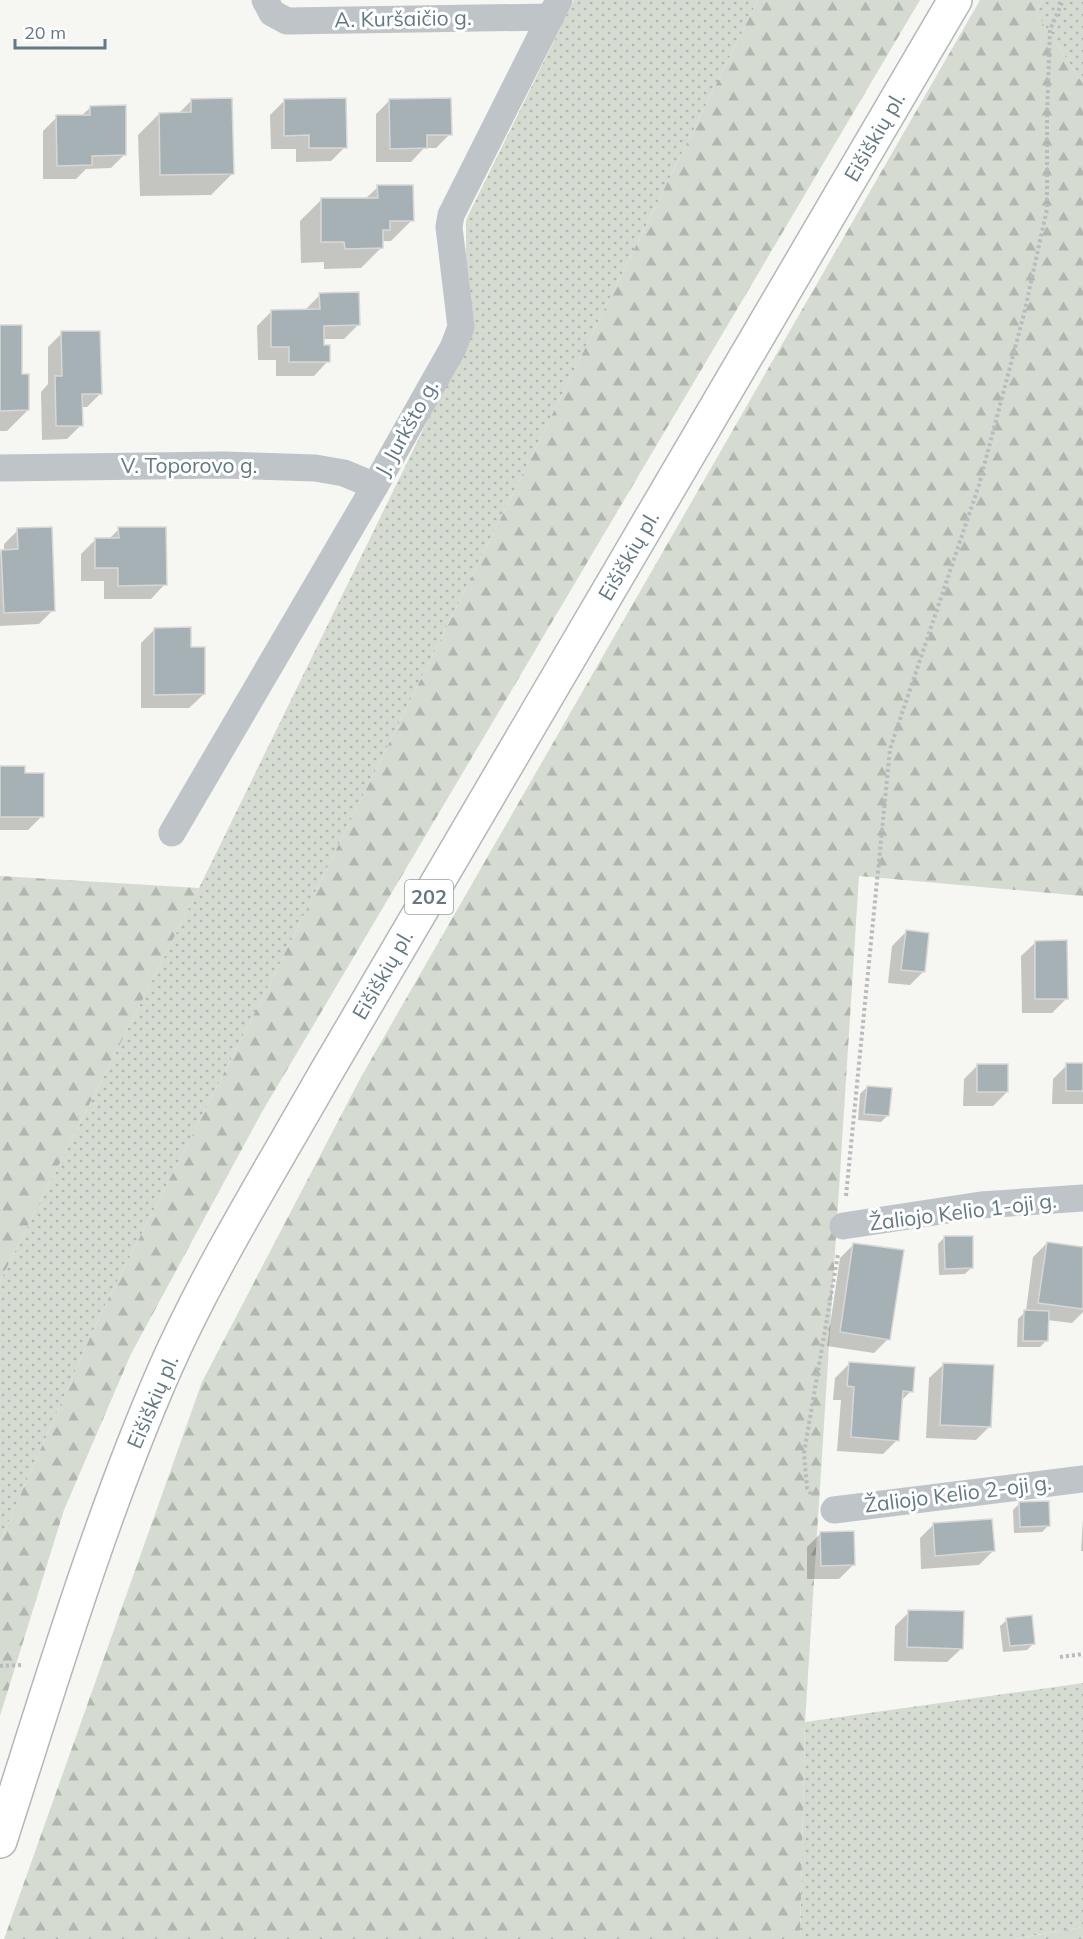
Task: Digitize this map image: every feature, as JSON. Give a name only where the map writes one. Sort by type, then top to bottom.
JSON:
[{"type":"main road","name":"Eišiškių pl.","points":[[0,1841],[118,1485],[165,1370],[221,1257],[336,1056],[956,0]]},
{"type":"street","name":"A. Kuršaičio g.","points":[[265,0],[272,13],[287,21],[555,9]]},
{"type":"street","name":"J. Jurkšto g.","points":[[172,833],[453,348],[461,327],[448,227],[451,214],[555,9]]},
{"type":"street","name":"V. Toporovo g.","points":[[0,468],[224,465],[315,468],[344,473],[375,486]]},
{"type":"street","name":"Žaliojo Kelio 1-oji g.","points":[[843,1226],[981,1205],[1083,1198]]},
{"type":"street","name":"Žaliojo Kelio 2-oji g.","points":[[834,1510],[1083,1479]]},
{"type":"path","points":[[834,1510],[816,1499],[807,1488],[804,1453],[843,1226],[890,749],[979,485],[1024,314],[1047,209],[1050,30],[1063,0]]},
{"type":"path","points":[[1060,1658],[1083,1653]]},
{"type":"green space","points":[[574,0],[758,0],[270,983],[100,1315],[0,1541],[0,1281],[199,888],[466,342],[466,220]]},
{"type":"green space","points":[[758,0],[920,0],[262,1112],[131,1354],[64,1510],[0,1716],[0,1541],[100,1315],[270,983]]},
{"type":"green space","points":[[980,0],[1042,0],[1036,13],[1083,84],[1083,896],[859,876],[805,1722],[800,1939],[4,1939],[202,1382],[361,1077]]},
{"type":"green space","points":[[1042,0],[1083,0],[1083,84],[1036,13]]},
{"type":"green space","points":[[0,876],[199,888],[0,1281]]},
{"type":"green space","points":[[1083,1683],[1083,1927],[1013,1939],[800,1939],[805,1722]]},
{"type":"green space","points":[[1083,1927],[1083,1939],[1013,1939]]},
{"type":"building","points":[[232,98],[234,174],[160,175],[159,113],[191,112],[191,99]]},
{"type":"building","points":[[346,98],[347,148],[309,148],[309,135],[284,136],[284,99]]},
{"type":"building","points":[[451,98],[452,135],[427,135],[427,148],[390,149],[389,99]]},
{"type":"building","points":[[126,105],[126,155],[92,156],[92,165],[57,166],[56,115],[90,115],[90,106]]},
{"type":"building","points":[[377,185],[413,185],[414,221],[390,221],[390,230],[383,230],[383,248],[345,249],[344,242],[321,242],[321,198],[378,198]]},
{"type":"building","points":[[359,292],[360,325],[324,326],[324,345],[330,345],[330,362],[289,362],[289,347],[271,347],[271,310],[320,309],[319,293]]},
{"type":"building","points":[[0,325],[22,325],[22,374],[29,374],[29,410],[0,411]]},
{"type":"building","points":[[61,331],[100,331],[102,394],[82,394],[83,426],[56,426],[55,376],[62,376]]},
{"type":"building","points":[[52,527],[55,611],[4,613],[1,550],[18,549],[17,528]]},
{"type":"building","points":[[118,527],[166,527],[167,585],[118,586],[118,568],[95,568],[95,538],[119,538]]},
{"type":"building","points":[[191,627],[191,647],[205,647],[205,694],[154,695],[154,628]]},
{"type":"building","points":[[0,766],[25,766],[25,773],[44,773],[44,817],[0,817]]},
{"type":"building","points":[[906,930],[929,933],[925,972],[901,970]]},
{"type":"building","points":[[1067,940],[1068,999],[1035,999],[1035,941]]},
{"type":"building","points":[[1066,1063],[1083,1063],[1083,1091],[1066,1091]]},
{"type":"building","points":[[977,1064],[1008,1064],[1008,1092],[977,1092]]},
{"type":"building","points":[[867,1086],[892,1088],[889,1116],[864,1114]]},
{"type":"building","points":[[944,1236],[973,1236],[973,1268],[945,1269]]},
{"type":"building","points":[[1047,1242],[1083,1247],[1083,1309],[1038,1303]]},
{"type":"building","points":[[853,1243],[904,1250],[890,1340],[840,1332]]},
{"type":"building","points":[[1024,1310],[1049,1311],[1048,1341],[1023,1341]]},
{"type":"building","points":[[849,1362],[915,1367],[913,1392],[903,1391],[899,1441],[851,1437],[854,1387],[847,1386]]},
{"type":"building","points":[[943,1363],[994,1365],[991,1427],[940,1425]]},
{"type":"building","points":[[1049,1501],[1050,1526],[1020,1527],[1019,1502]]},
{"type":"building","points":[[992,1519],[995,1551],[935,1556],[933,1523]]},
{"type":"building","points":[[854,1531],[855,1565],[821,1566],[820,1532]]},
{"type":"building","points":[[908,1610],[964,1611],[963,1649],[907,1647]]},
{"type":"building","points":[[1032,1615],[1035,1644],[1010,1646],[1006,1618]]}]
